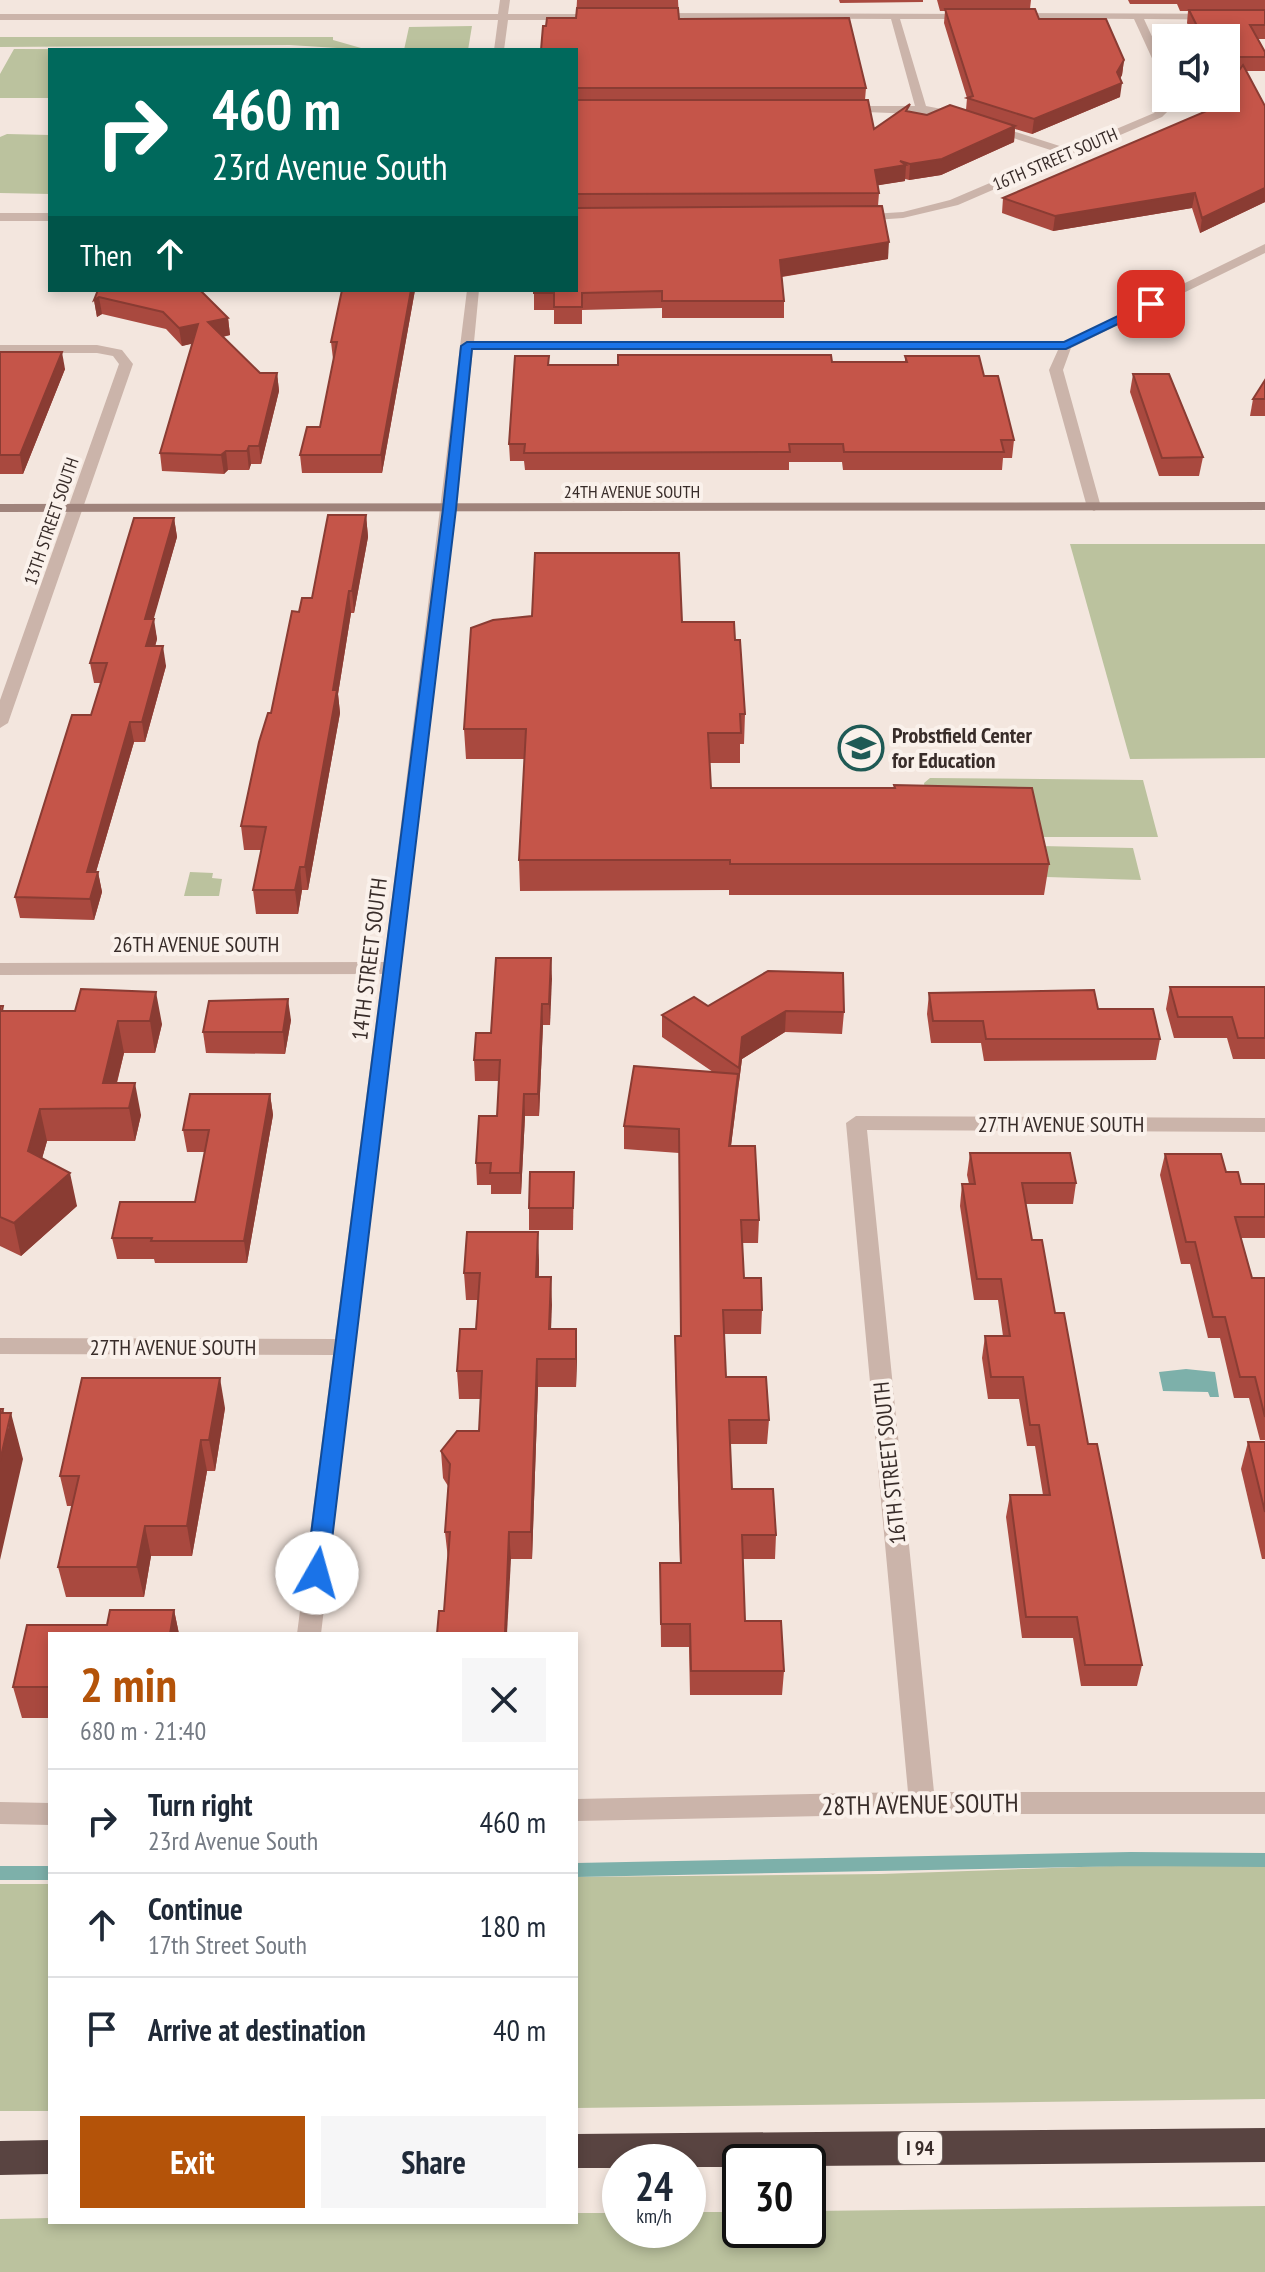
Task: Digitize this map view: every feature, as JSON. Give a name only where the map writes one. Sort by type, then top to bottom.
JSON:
[{"type":"highway","name":"I 94","points":[[578,2151],[1265,2145]]},
{"type":"highway","points":[[0,2158],[48,2157]]},
{"type":"street","points":[[499,48],[505,0]]},
{"type":"street","points":[[0,17],[59,12],[619,17]]},
{"type":"street","points":[[634,17],[792,12],[895,17],[984,16]]},
{"type":"street","points":[[999,16],[1084,12],[1138,17],[1265,17]]},
{"type":"street","points":[[895,17],[921,109]]},
{"type":"street","points":[[1138,17],[1152,48]]},
{"type":"street","points":[[827,109],[921,109],[943,112],[1067,152]]},
{"type":"street","name":"16TH STREET SOUTH","points":[[851,217],[903,215],[954,203],[1161,112]]},
{"type":"street","points":[[0,217],[48,217]]},
{"type":"street","points":[[467,346],[1066,346],[1265,248]]},
{"type":"street","name":"14TH STREET SOUTH","points":[[309,1632],[450,509],[473,292]]},
{"type":"street","points":[[1066,346],[1056,370],[1094,507]]},
{"type":"street","name":"13TH STREET SOUTH","points":[[0,349],[97,349],[117,353],[126,364],[1,715]]},
{"type":"street","name":"24TH AVENUE SOUTH","points":[[0,508],[1265,506]]},
{"type":"street","name":"26TH AVENUE SOUTH","points":[[0,969],[392,968]]},
{"type":"street","name":"16TH STREET SOUTH","points":[[856,1123],[922,1803]]},
{"type":"street","name":"27TH AVENUE SOUTH","points":[[856,1123],[1265,1125]]},
{"type":"street","name":"27TH AVENUE SOUTH","points":[[0,1346],[346,1347]]},
{"type":"street","name":"28TH AVENUE SOUTH","points":[[578,1810],[922,1803],[1265,1803]]},
{"type":"street","points":[[0,1813],[48,1814]]},
{"type":"green space","points":[[472,26],[468,48],[404,48],[409,27]]},
{"type":"green space","points":[[0,37],[333,37],[333,40],[361,48],[290,45],[0,47]]},
{"type":"green space","points":[[14,49],[48,49],[48,98],[0,98],[0,74]]},
{"type":"green space","points":[[7,134],[48,135],[48,194],[0,193],[0,137]]},
{"type":"green space","points":[[1070,544],[1265,544],[1265,758],[1130,759]]},
{"type":"green space","points":[[930,778],[1143,780],[1158,837],[1043,837],[1036,811],[928,808],[924,783]]},
{"type":"green space","points":[[1041,846],[1133,848],[1141,880],[1047,877]]},
{"type":"green space","points":[[190,872],[213,873],[212,878],[222,879],[219,896],[184,896]]},
{"type":"green space","points":[[1139,1865],[1265,1865],[1265,2099],[578,2108],[578,1877],[881,1874]]},
{"type":"green space","points":[[0,1884],[48,1884],[48,2111],[0,2111]]},
{"type":"green space","points":[[1265,2206],[1265,2272],[0,2272],[0,2219],[48,2218],[48,2224],[578,2224],[578,2213],[602,2213],[602,2248],[706,2248],[706,2212],[722,2212],[722,2248],[826,2248],[826,2211]]},
{"type":"water","points":[[1186,1369],[1215,1372],[1219,1397],[1210,1397],[1208,1392],[1163,1391],[1159,1372]]},
{"type":"building","points":[[577,8],[678,8],[679,19],[849,18],[866,88],[578,88],[578,48],[541,48],[547,18],[576,18]]},
{"type":"building","points":[[945,9],[1035,9],[1039,19],[1106,19],[1124,60],[1117,72],[1122,83],[1034,119],[967,98],[973,96]]},
{"type":"building","points":[[1189,10],[1265,10],[1265,25],[1250,25],[1265,57],[1240,57],[1240,24],[1196,24]]},
{"type":"building","points":[[1243,65],[1265,106],[1265,188],[1202,218],[1195,193],[1055,216],[1003,198],[1204,112],[1240,112],[1240,69]]},
{"type":"building","points":[[578,100],[868,100],[874,129],[910,104],[906,111],[927,115],[950,105],[1015,126],[942,159],[910,164],[900,161],[906,165],[875,170],[879,193],[578,194]]},
{"type":"building","points":[[882,206],[889,242],[780,260],[784,301],[662,301],[662,291],[582,293],[582,307],[554,307],[554,293],[534,292],[578,292],[578,208]]},
{"type":"building","points":[[97,292],[202,292],[228,318],[208,322],[260,373],[277,373],[259,446],[249,446],[247,451],[226,451],[221,455],[160,453],[198,324],[179,328],[163,312],[99,297],[94,300]]},
{"type":"building","points":[[342,292],[411,292],[381,455],[300,455],[307,427],[320,427],[337,342],[331,342]]},
{"type":"building","points":[[0,352],[62,352],[20,455],[0,455]]},
{"type":"building","points":[[618,355],[831,355],[832,362],[907,362],[905,356],[979,356],[984,376],[998,376],[1014,440],[1001,440],[1004,452],[844,452],[843,444],[789,444],[790,452],[524,453],[525,444],[509,444],[515,356],[549,356],[548,365],[618,365]]},
{"type":"building","points":[[1133,374],[1169,374],[1203,457],[1162,458]]},
{"type":"building","points":[[1265,380],[1265,399],[1253,399]]},
{"type":"building","points":[[328,515],[366,515],[352,591],[349,591],[333,690],[337,690],[305,867],[300,867],[295,890],[253,890],[266,827],[241,826],[259,742],[268,713],[271,713],[292,611],[299,612],[302,598],[312,598]]},
{"type":"building","points":[[134,518],[174,518],[145,619],[154,619],[146,646],[163,646],[142,722],[130,722],[87,872],[98,872],[90,899],[15,897],[72,715],[91,715],[107,663],[90,663]]},
{"type":"building","points":[[535,553],[679,553],[682,622],[734,622],[735,640],[740,640],[745,714],[740,714],[741,733],[708,733],[711,788],[895,788],[894,785],[1032,788],[1049,864],[730,864],[730,860],[519,860],[526,729],[464,729],[471,628],[493,620],[532,616]]},
{"type":"building","points":[[496,958],[551,958],[549,1004],[542,1004],[538,1094],[524,1094],[520,1173],[490,1173],[491,1163],[476,1163],[479,1116],[497,1116],[500,1060],[474,1060],[476,1033],[491,1033]]},
{"type":"building","points":[[768,971],[843,973],[844,1012],[786,1011],[742,1037],[739,1068],[662,1015],[694,997],[708,1006]]},
{"type":"building","points":[[1170,987],[1265,987],[1265,1038],[1238,1038],[1232,1017],[1178,1017]]},
{"type":"building","points":[[81,989],[156,992],[150,1021],[118,1021],[103,1083],[135,1083],[129,1108],[40,1109],[28,1151],[70,1173],[14,1223],[0,1217],[0,1006],[3,1006],[2,1011],[75,1011]]},
{"type":"building","points":[[1094,990],[1098,1009],[1153,1009],[1160,1039],[986,1039],[983,1021],[933,1021],[929,993]]},
{"type":"building","points":[[288,999],[283,1032],[203,1032],[209,1001]]},
{"type":"building","points":[[634,1066],[738,1074],[729,1146],[755,1146],[759,1220],[741,1220],[744,1278],[761,1278],[762,1310],[723,1310],[726,1377],[766,1377],[769,1420],[729,1420],[732,1489],[773,1489],[776,1535],[742,1535],[745,1621],[781,1621],[784,1671],[691,1671],[690,1624],[661,1624],[660,1563],[681,1563],[675,1336],[681,1336],[679,1129],[624,1126]]},
{"type":"building","points":[[190,1094],[270,1094],[244,1241],[112,1238],[120,1202],[195,1202],[209,1130],[183,1130]]},
{"type":"building","points":[[970,1153],[1070,1153],[1076,1183],[1022,1183],[1032,1240],[1042,1240],[1055,1313],[1064,1313],[1088,1444],[1097,1444],[1142,1665],[1085,1665],[1077,1617],[1026,1617],[1010,1495],[1050,1495],[1039,1425],[1030,1425],[1023,1377],[991,1377],[985,1336],[1010,1336],[1001,1279],[977,1279],[962,1184],[975,1184]]},
{"type":"building","points":[[1165,1154],[1221,1154],[1226,1172],[1238,1172],[1241,1184],[1265,1184],[1265,1217],[1235,1217],[1252,1278],[1265,1278],[1265,1417],[1255,1377],[1240,1377],[1225,1317],[1213,1317],[1195,1242],[1186,1242]]},
{"type":"building","points":[[530,1172],[574,1172],[573,1208],[529,1208]]},
{"type":"building","points":[[467,1232],[538,1232],[536,1277],[551,1277],[549,1329],[576,1329],[576,1359],[537,1359],[531,1532],[509,1532],[505,1632],[437,1632],[439,1611],[444,1611],[450,1532],[445,1532],[450,1464],[441,1451],[457,1431],[479,1431],[482,1371],[457,1371],[460,1329],[476,1329],[480,1273],[464,1273]]},
{"type":"building","points":[[82,1378],[220,1378],[209,1440],[201,1440],[187,1526],[145,1526],[137,1567],[58,1567],[79,1476],[60,1476]]},
{"type":"building","points":[[0,1409],[3,1409],[2,1413],[11,1413],[0,1461]]},
{"type":"building","points":[[1248,1442],[1265,1442],[1265,1512]]},
{"type":"building","points":[[110,1610],[174,1610],[170,1632],[48,1632],[48,1687],[13,1687],[27,1625],[107,1625]]},
{"type":"waterway","points":[[578,1870],[1131,1859],[1265,1860]]},
{"type":"waterway","points":[[0,1873],[48,1873]]},
{"type":"place","name":"Probstfield Center for Education","points":[[861,748]]},
{"type":"route","points":[[317,1573],[450,509],[467,346],[1066,346],[1151,304]]}]
